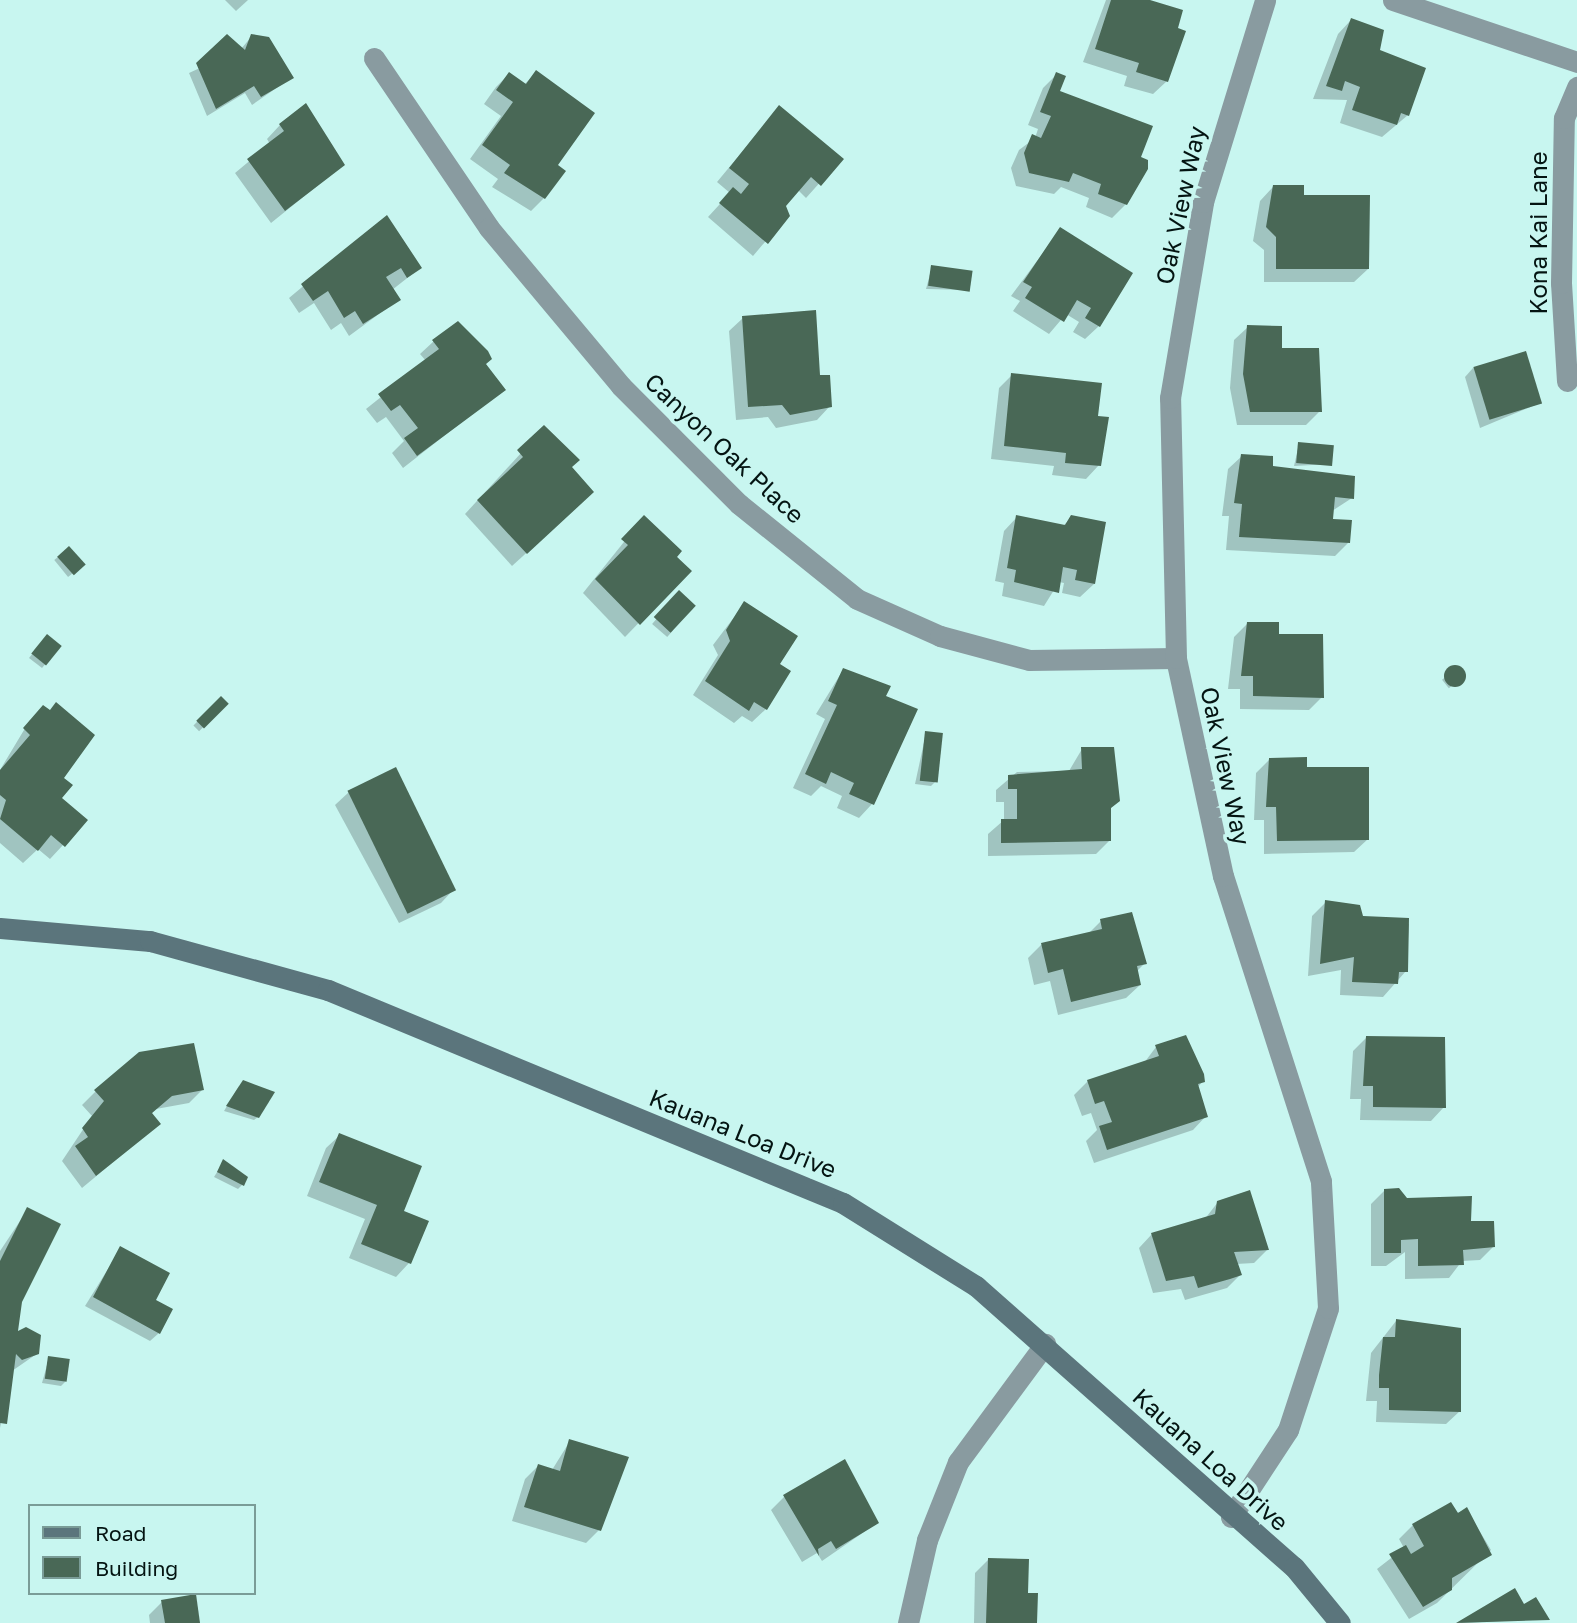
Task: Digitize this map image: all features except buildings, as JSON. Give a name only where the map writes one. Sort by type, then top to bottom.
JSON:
[{"type":"street","name":"Oak View Way","points":[[1231,1517],[1289,1430],[1328,1308],[1321,1181],[1223,876],[1176,658],[1170,398],[1203,202],[1265,0]]},
{"type":"street","points":[[1393,0],[1577,62]]},
{"type":"street","name":"Canyon Oak Place","points":[[374,58],[489,228],[621,386],[739,503],[857,599],[940,636],[1028,660],[1176,658]]},
{"type":"street","name":"Kona Kai Lane","points":[[1567,381],[1561,283],[1564,118],[1577,87]]},
{"type":"street","name":"Kauana Loa Drive","points":[[0,928],[150,942],[328,990],[843,1203],[976,1286],[1045,1344],[1231,1517],[1294,1567],[1340,1623]]},
{"type":"street","points":[[908,1623],[927,1540],[958,1462],[1045,1344]]}]
